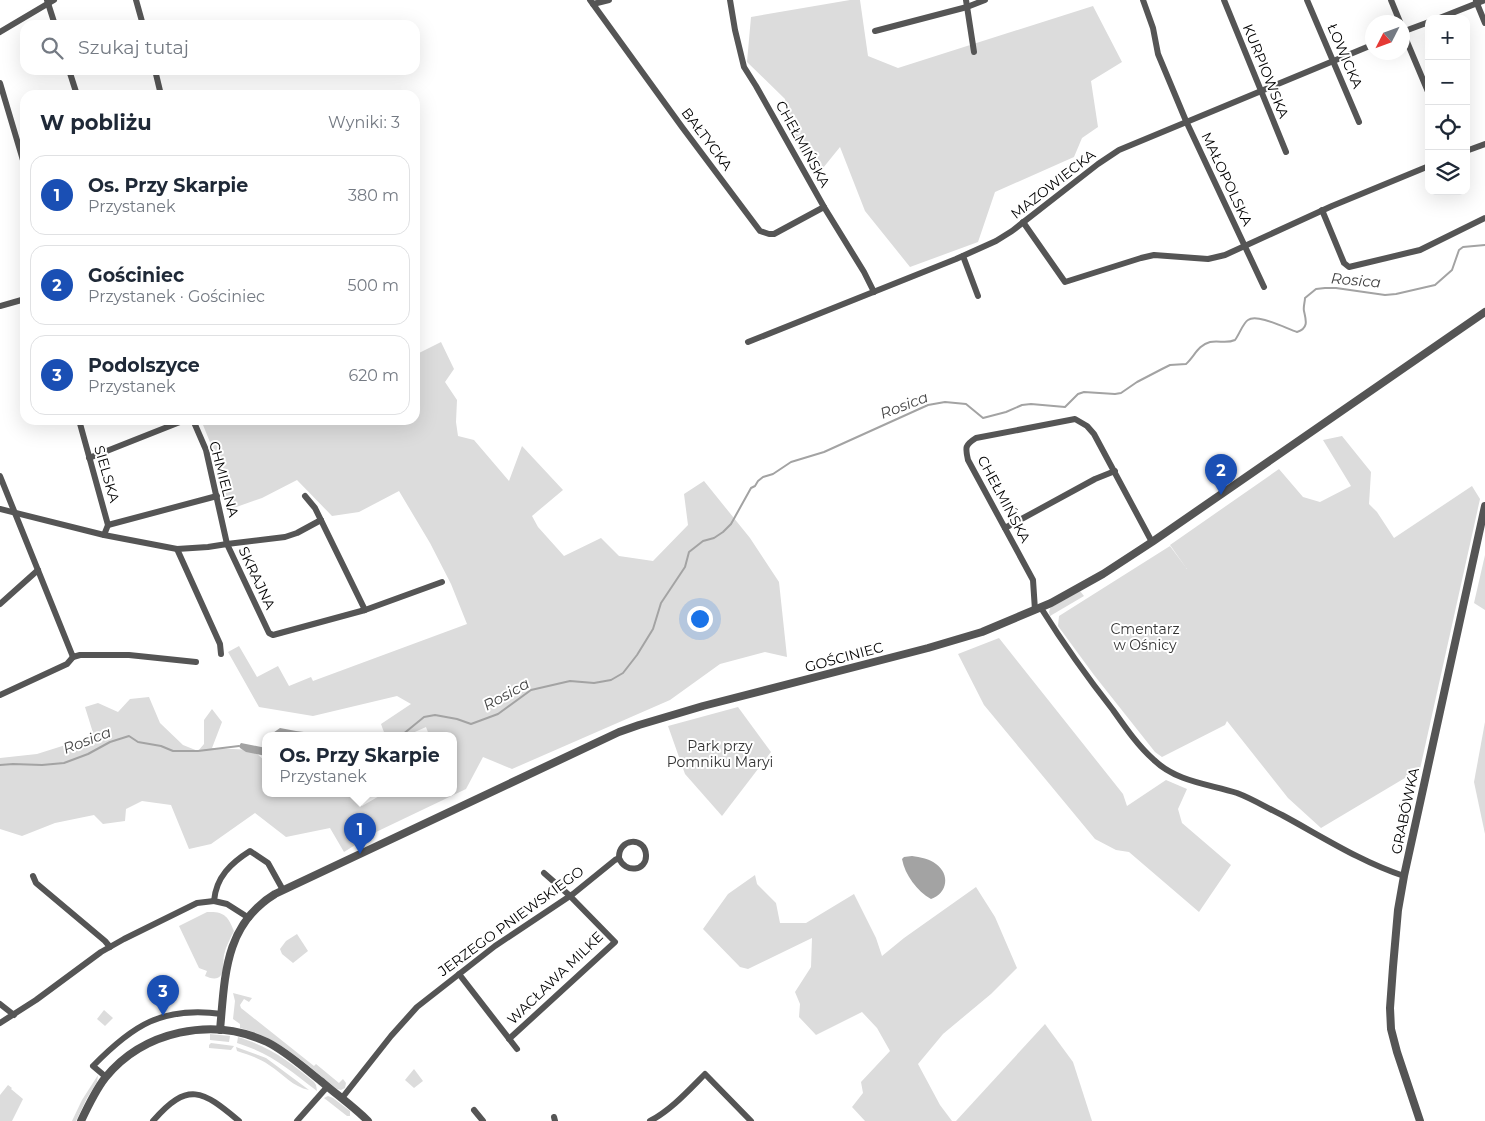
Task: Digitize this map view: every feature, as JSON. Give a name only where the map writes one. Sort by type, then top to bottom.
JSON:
[{"type":"street","points":[[0,32],[47,2],[54,0]]},
{"type":"street","points":[[136,0],[142,20]]},
{"type":"street","name":"BAŁTYCKA","points":[[609,0],[591,2],[760,231],[774,234],[824,207]]},
{"type":"street","name":"CHEŁMIŃSKA","points":[[730,0],[734,30],[744,67],[874,292]]},
{"type":"street","points":[[875,31],[985,0]]},
{"type":"street","name":"MAŁOPOLSKA","points":[[1143,0],[1153,28],[1158,54],[1186,121],[1264,287]]},
{"type":"street","name":"KURPIOWSKA","points":[[1224,0],[1286,152]]},
{"type":"street","name":"ŁOWICKA","points":[[1307,0],[1359,122]]},
{"type":"street","points":[[1390,0],[1397,15]]},
{"type":"street","points":[[1446,15],[1485,0]]},
{"type":"street","points":[[47,2],[53,20]]},
{"type":"street","points":[[1476,2],[1485,23]]},
{"type":"street","points":[[967,4],[974,52]]},
{"type":"street","points":[[1410,29],[1425,23]]},
{"type":"street","name":"MAZOWIECKA","points":[[748,342],[996,242],[1111,155],[1186,121],[1365,48]]},
{"type":"street","points":[[1410,48],[1425,84]]},
{"type":"street","points":[[71,75],[75,90]]},
{"type":"street","points":[[156,75],[160,90]]},
{"type":"street","points":[[0,83],[20,150]]},
{"type":"street","points":[[1469,150],[1485,144]]},
{"type":"street","name":"MAŁOPOLSKA","points":[[1023,222],[1065,282],[1141,258],[1163,256],[1208,259],[1225,255],[1322,210],[1425,168]]},
{"type":"street","points":[[1322,210],[1344,263],[1349,267],[1420,250],[1485,218]]},
{"type":"street","points":[[963,256],[978,296]]},
{"type":"street","points":[[0,306],[20,301]]},
{"type":"street","name":"GOŚCINIEC","points":[[220,1030],[226,968],[232,948],[249,918],[264,902],[283,890],[619,732],[703,706],[946,643],[999,626],[1038,609],[1103,574],[1152,542],[1485,312]]},
{"type":"street","name":"CHEŁMIŃSKA","points":[[1038,609],[1033,580],[968,460],[966,449],[968,442],[976,438],[1075,419],[1087,426],[1094,434],[1152,542]]},
{"type":"street","name":"SIELSKA","points":[[80,425],[108,525],[104,535]]},
{"type":"street","points":[[89,458],[172,425]]},
{"type":"street","name":"CHMIELNA","points":[[195,425],[206,450],[227,544]]},
{"type":"street","points":[[1006,528],[1095,479],[1114,471]]},
{"type":"street","points":[[0,476],[73,657]]},
{"type":"street","points":[[108,525],[216,496]]},
{"type":"street","points":[[305,496],[315,508],[366,610]]},
{"type":"street","name":"GRABÓWKA","points":[[1420,1121],[1395,1046],[1391,1022],[1398,910],[1485,506]]},
{"type":"street","name":"SKRAJNA","points":[[0,509],[104,535],[177,549],[227,544],[269,632],[273,635],[366,610],[442,582]]},
{"type":"street","points":[[227,544],[285,537],[297,533],[321,520]]},
{"type":"street","points":[[177,549],[220,644],[221,654]]},
{"type":"street","points":[[0,604],[38,570]]},
{"type":"street","points":[[1038,609],[1120,720],[1146,752],[1162,767],[1192,781],[1248,798],[1370,863],[1404,876]]},
{"type":"street","points":[[0,695],[67,664],[73,657],[80,655],[129,655],[196,662]]},
{"type":"street","name":"JERZEGO PNIEWSKIEGO","points":[[342,1098],[409,1015],[437,990],[495,946],[573,894],[619,858],[622,846],[629,842],[634,842],[642,845],[646,853],[642,864],[635,869],[623,865],[619,858]]},
{"type":"street","points":[[214,900],[215,889],[226,872],[238,858],[250,851],[268,864],[283,890]]},
{"type":"street","name":"WACŁAWA MILKE","points":[[509,1039],[615,942],[569,895],[544,873]]},
{"type":"street","points":[[33,876],[36,883],[106,941],[110,947]]},
{"type":"street","points":[[0,1023],[110,947],[197,903],[214,900],[227,904],[249,918]]},
{"type":"street","points":[[459,974],[517,1049]]},
{"type":"street","points":[[0,1004],[14,1015]]},
{"type":"street","points":[[106,1077],[93,1066],[118,1042],[137,1028],[158,1018],[176,1013],[208,1012],[222,1014]]},
{"type":"street","points":[[81,1121],[95,1092],[106,1077],[140,1048],[172,1034],[187,1031],[220,1030],[249,1036],[272,1045],[342,1098],[368,1121]]},
{"type":"street","points":[[650,1121],[672,1106],[705,1074],[751,1121]]},
{"type":"street","points":[[296,1121],[327,1087]]},
{"type":"street","points":[[153,1121],[164,1108],[178,1098],[195,1094],[208,1097],[238,1121]]},
{"type":"street","points":[[474,1110],[483,1121]]},
{"type":"green space","points":[[850,0],[860,0],[868,56],[898,68],[1093,6],[1122,62],[1091,81],[1098,127],[1082,138],[1074,157],[995,192],[978,242],[910,267],[865,211],[840,147],[823,168],[792,135],[785,99],[747,62],[751,17]]},
{"type":"green space","points":[[441,342],[454,369],[445,382],[457,400],[456,422],[458,436],[474,440],[509,481],[522,446],[563,490],[532,516],[538,527],[564,556],[601,538],[619,556],[653,561],[688,525],[684,494],[704,481],[750,538],[779,582],[787,657],[765,652],[720,664],[670,700],[512,769],[483,757],[466,789],[457,793],[457,732],[428,732],[426,727],[415,732],[384,732],[381,724],[411,704],[397,696],[313,716],[259,707],[228,652],[239,646],[257,677],[278,666],[289,686],[311,677],[313,681],[467,624],[451,584],[430,543],[399,491],[359,512],[332,516],[297,480],[262,498],[228,510],[214,452],[203,425],[420,425],[420,352]]},
{"type":"green space","name":"Cmentarz w Ośnicy","points":[[1342,436],[1371,472],[1369,504],[1377,512],[1394,538],[1472,486],[1480,499],[1420,769],[1321,828],[1288,798],[1227,721],[1225,725],[1162,757],[1155,752],[1058,626],[1059,616],[1170,546],[1187,569],[1170,545],[1279,469],[1303,497],[1320,502],[1351,486],[1323,440]]},
{"type":"green space","points":[[1485,555],[1485,610],[1474,603]]},
{"type":"green space","points":[[1080,591],[1084,596],[1050,616],[1050,608]]},
{"type":"green space","points":[[999,638],[1123,794],[1127,806],[1166,780],[1187,789],[1178,809],[1182,823],[1231,865],[1199,912],[1129,852],[1116,850],[1095,839],[984,705],[958,654]]},
{"type":"green space","points":[[149,697],[160,723],[183,745],[198,751],[204,744],[204,720],[212,709],[222,722],[212,748],[253,750],[262,758],[262,797],[356,797],[362,806],[378,797],[449,797],[376,832],[344,852],[330,828],[286,837],[255,813],[211,844],[189,849],[171,805],[142,801],[126,809],[125,821],[103,824],[94,815],[55,823],[22,836],[0,829],[0,758],[37,754],[94,736],[85,707],[98,703],[118,712],[130,699]]},
{"type":"green space","name":"Park przy Pomniku Maryi","points":[[738,707],[771,752],[722,816],[685,774],[668,726]]},
{"type":"green space","points":[[1485,722],[1485,834],[1474,782]]},
{"type":"green space","points":[[755,875],[757,884],[776,903],[780,923],[806,923],[854,894],[876,938],[882,956],[976,887],[995,917],[1017,968],[991,994],[943,1034],[918,1064],[940,1105],[952,1121],[865,1121],[852,1107],[863,1093],[861,1082],[890,1051],[877,1028],[862,1012],[816,1035],[799,1017],[800,1004],[795,992],[811,967],[812,938],[748,969],[740,967],[703,929],[728,894]]},
{"type":"green space","points":[[207,912],[218,912],[225,916],[234,931],[225,952],[222,973],[219,977],[215,978],[205,976],[207,971],[199,968],[179,926]]},
{"type":"green space","points":[[297,934],[308,951],[293,963],[282,954],[280,949],[286,941]]},
{"type":"green space","points":[[233,993],[252,998],[249,1002],[244,999],[240,1005],[241,1008],[314,1066],[316,1064],[339,1083],[343,1079],[346,1083],[345,1088],[337,1089],[280,1045],[254,1032],[240,1028],[240,1024],[233,1019],[235,1001]]},
{"type":"green space","points":[[104,1010],[113,1018],[105,1026],[97,1019]]},
{"type":"green space","points":[[1045,1024],[1073,1062],[1092,1121],[956,1121]]},
{"type":"green space","points":[[210,1034],[230,1036],[229,1042],[210,1040]]},
{"type":"green space","points":[[238,1037],[260,1045],[287,1061],[314,1082],[317,1091],[270,1057],[237,1043]]},
{"type":"green space","points":[[211,1043],[234,1046],[231,1050],[209,1048]]},
{"type":"green space","points":[[236,1047],[266,1058],[309,1090],[293,1083],[261,1060],[237,1051]]},
{"type":"green space","points":[[414,1069],[423,1081],[414,1088],[405,1080]]},
{"type":"green space","points":[[98,1075],[97,1082],[76,1121],[72,1121],[82,1100]]},
{"type":"green space","points":[[8,1085],[23,1099],[12,1121],[0,1121],[0,1095]]},
{"type":"green space","points":[[328,1096],[350,1111],[350,1116],[347,1116],[324,1098]]},
{"type":"shaded area","points":[[280,728],[304,732],[274,732]]},
{"type":"shaded area","points":[[241,743],[262,747],[262,755],[246,752],[239,746]]},
{"type":"shaded area","points":[[912,856],[931,861],[941,868],[944,873],[945,883],[944,888],[937,896],[931,899],[926,896],[909,877],[902,859]]},
{"type":"waterway","name":"Rosica","points":[[406,732],[424,717],[435,715],[471,724],[498,714],[531,690],[570,681],[594,683],[611,680],[623,673],[653,629],[661,603],[685,567],[689,552],[703,541],[714,538],[731,524],[751,488],[758,481],[791,462],[824,452],[928,405],[945,402],[966,404],[983,418],[1006,412],[1022,405],[1065,407],[1078,394],[1084,392],[1121,393],[1137,382],[1170,365],[1186,364],[1199,348],[1210,342],[1229,342],[1235,340],[1244,324],[1252,318],[1272,322],[1297,332],[1301,330],[1306,323],[1305,298],[1316,289],[1336,288],[1385,295],[1435,285],[1452,270],[1459,250],[1463,247],[1485,245]]},
{"type":"waterway","name":"Rosica","points":[[0,765],[64,763],[88,754],[110,742],[129,736],[138,742],[161,746],[173,751],[198,751],[239,746]]},
{"type":"place","name":"Gościniec","points":[[1221,495]]},
{"type":"place","name":"Os. Przy Skarpie","points":[[360,854]]},
{"type":"place","name":"Podolszyce","points":[[163,1016]]}]
